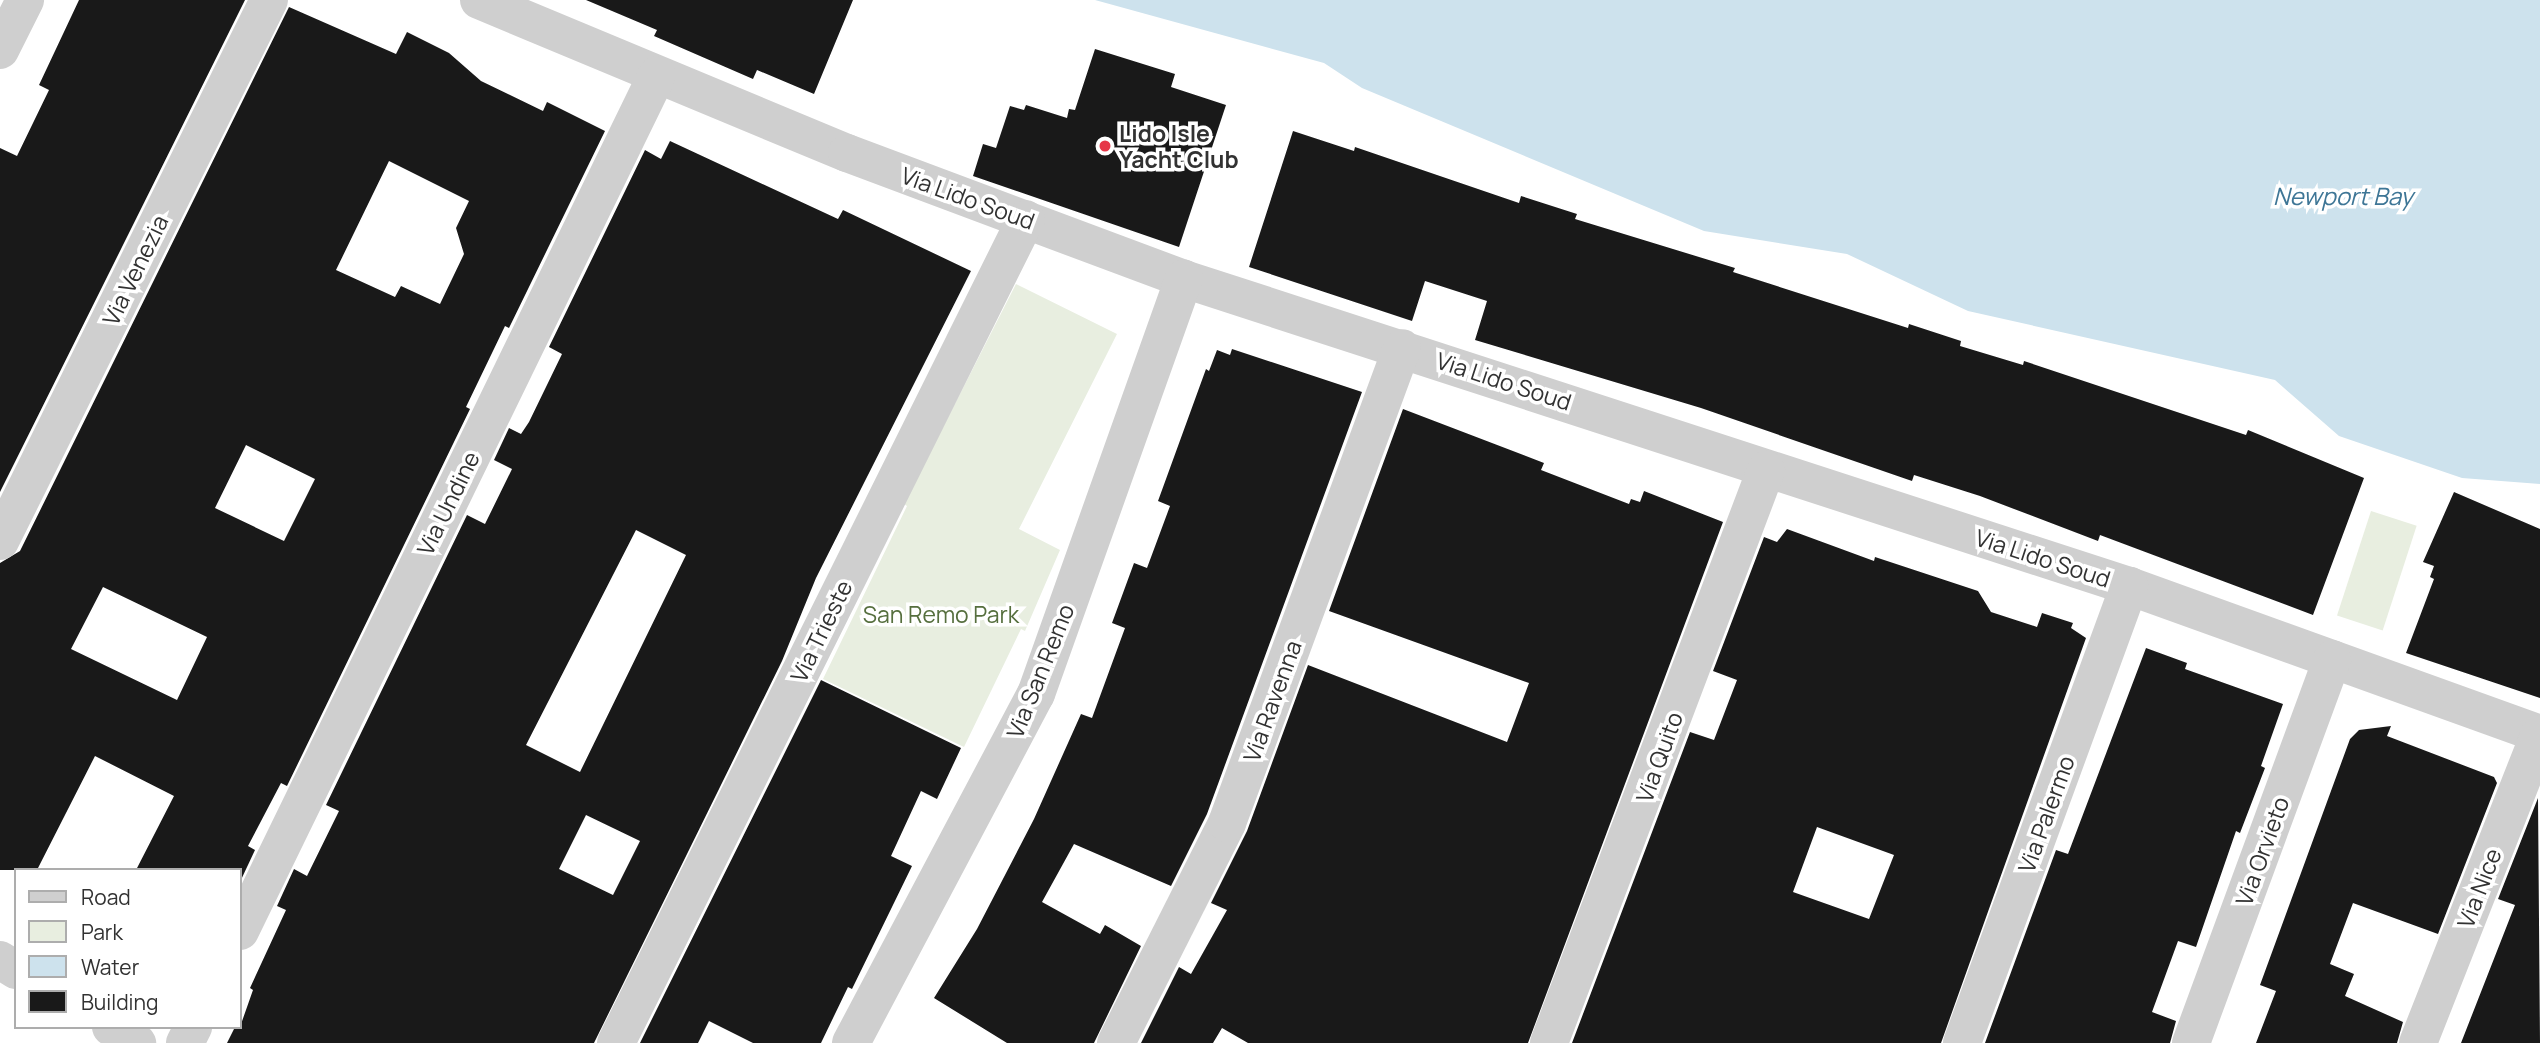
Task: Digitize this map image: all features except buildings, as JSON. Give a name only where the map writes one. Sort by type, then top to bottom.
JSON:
[{"type":"street","points":[[0,50],[25,0]]},
{"type":"street","name":"Via Venezia","points":[[0,541],[269,0]]},
{"type":"street","name":"Via Lido Soud","points":[[479,0],[657,75],[1184,279],[2129,586],[2540,734]]},
{"type":"street","name":"Via Undine","points":[[242,927],[657,75]]},
{"type":"street","name":"Via Trieste","points":[[616,1043],[1026,219]]},
{"type":"street","name":"Via San Remo","points":[[850,1043],[1036,694],[1184,279]]},
{"type":"street","name":"Via Ravenna","points":[[1116,1043],[1227,823],[1402,348]]},
{"type":"street","name":"Via Quito","points":[[1549,1043],[1766,470]]},
{"type":"street","name":"Via Palermo","points":[[1962,1043],[2129,586]]},
{"type":"street","name":"Via Orvieto","points":[[2191,1043],[2332,659]]},
{"type":"street","name":"Via Nice","points":[[2418,1043],[2540,734]]},
{"type":"street","points":[[114,1029],[137,1043]]},
{"type":"green space","name":"San Remo Park","points":[[1016,284],[1117,334],[1019,529],[1060,550],[1025,631],[1021,629],[964,747],[823,679],[907,506],[904,504]]},
{"type":"green space","points":[[2371,511],[2417,526],[2383,630],[2337,616]]},
{"type":"water","name":"Newport Bay","points":[[1095,0],[2540,0],[2540,484],[2462,478],[2339,436],[2275,380],[1968,311],[1847,254],[1704,231],[1362,88],[1324,63]]},
{"type":"place","name":"Lido Isle Yacht Club","points":[[1105,146]]}]
